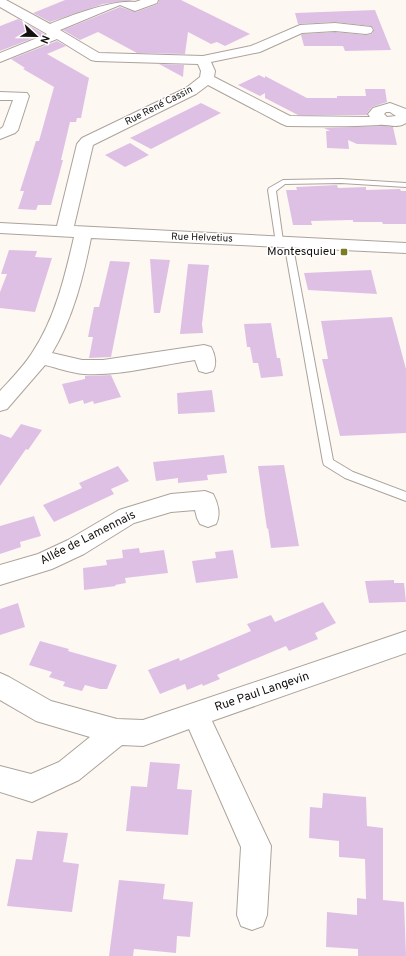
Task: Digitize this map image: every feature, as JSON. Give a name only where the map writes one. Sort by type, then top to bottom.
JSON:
[{"type":"street","points":[[0,58],[120,0],[135,7],[152,0]]},
{"type":"street","points":[[0,2],[54,31],[96,57],[203,60],[256,49],[300,28],[366,30]]},
{"type":"street","name":"Rue René Cassin","points":[[64,231],[85,144],[88,141],[191,91],[207,79],[208,71],[203,60]]},
{"type":"street","points":[[207,79],[287,120],[366,122],[382,120],[397,122],[405,116]]},
{"type":"street","points":[[0,96],[22,96],[15,120],[10,130],[0,134]]},
{"type":"street","points":[[0,112],[15,120]]},
{"type":"street","name":"Rue Helvetius","points":[[0,228],[284,242],[405,250]]},
{"type":"street","points":[[0,404],[40,357],[57,325],[77,266],[84,232]]},
{"type":"street","points":[[40,357],[87,367],[129,364],[204,352],[206,366]]},
{"type":"street","name":"Allée de Lamennais","points":[[0,575],[44,562],[76,547],[127,516],[171,503],[205,500],[208,518]]},
{"type":"street","name":"Rue Paul Langevin","points":[[0,685],[45,712],[117,732],[143,733],[406,642]]},
{"type":"street","points":[[196,714],[256,846],[252,915]]},
{"type":"street","points":[[0,779],[32,788],[69,770],[117,732]]},
{"type":"lane","points":[[406,185],[341,181],[284,182],[272,190],[284,242],[328,462],[349,475],[406,497]]},
{"type":"building","points":[[65,0],[136,0],[103,4],[50,22],[33,13]]},
{"type":"building","points":[[159,0],[181,0],[250,34],[225,46],[217,42],[211,44],[188,32],[185,54],[137,53],[98,32],[80,40],[63,30],[120,7],[136,12],[158,4]]},
{"type":"building","points":[[375,10],[391,50],[345,51],[343,46],[304,46],[302,34],[335,32],[366,35],[372,34],[374,29],[371,26],[335,22],[298,24],[295,13]]},
{"type":"building","points":[[18,19],[44,34],[0,51],[0,26]]},
{"type":"building","points":[[57,41],[66,46],[47,54],[89,78],[81,118],[77,118],[76,122],[70,122],[61,160],[63,160],[51,205],[38,205],[36,210],[18,209],[24,191],[20,191],[36,141],[39,141],[54,87],[23,69],[25,68],[11,59]]},
{"type":"building","points":[[159,64],[184,65],[183,77]]},
{"type":"building","points":[[259,75],[265,78],[265,76],[307,98],[366,96],[365,89],[385,89],[387,102],[372,107],[367,115],[298,115],[265,98],[265,93],[260,96],[238,85]]},
{"type":"building","points":[[201,103],[221,113],[151,149],[130,138]]},
{"type":"building","points":[[393,127],[397,145],[357,144],[348,140],[349,149],[327,148],[326,131],[330,131],[324,128]]},
{"type":"building","points":[[130,143],[149,155],[125,167],[105,155]]},
{"type":"building","points":[[337,185],[338,188],[366,187],[366,190],[400,189],[401,191],[406,191],[406,224],[353,222],[353,220],[311,221],[312,225],[293,225],[286,190],[297,190],[296,187]]},
{"type":"building","points":[[9,250],[37,251],[35,257],[52,258],[35,312],[0,308],[0,292],[7,274],[1,274]]},
{"type":"building","points":[[150,259],[170,260],[160,313],[154,313]]},
{"type":"building","points":[[110,261],[130,262],[111,357],[89,358],[93,337],[88,337],[94,307],[99,307]]},
{"type":"building","points":[[188,264],[209,265],[202,324],[203,333],[180,334]]},
{"type":"building","points":[[371,270],[377,294],[308,290],[304,273]]},
{"type":"building","points":[[392,317],[406,369],[406,433],[340,436],[322,359],[328,359],[321,321]]},
{"type":"building","points":[[271,323],[277,358],[280,358],[283,376],[261,378],[258,363],[253,363],[250,347],[247,347],[244,324]]},
{"type":"building","points":[[111,375],[121,397],[94,404],[93,401],[84,404],[83,400],[69,404],[62,384],[85,379],[85,376]]},
{"type":"building","points":[[212,390],[215,412],[178,414],[177,393]]},
{"type":"building","points":[[21,424],[42,430],[28,450],[26,449],[0,486],[0,434],[11,438]]},
{"type":"building","points":[[224,455],[227,473],[207,475],[208,480],[178,483],[178,478],[156,481],[153,462]]},
{"type":"building","points":[[284,465],[299,546],[271,548],[258,466]]},
{"type":"building","points":[[118,466],[129,481],[111,489],[114,494],[54,522],[43,505],[82,488],[79,483]]},
{"type":"building","points":[[34,516],[41,536],[20,542],[21,547],[0,554],[0,526]]},
{"type":"building","points":[[139,548],[140,553],[164,550],[168,573],[125,578],[126,583],[115,585],[116,586],[84,590],[83,568],[107,565],[106,560],[123,558],[122,550]]},
{"type":"building","points":[[233,550],[238,578],[196,583],[192,561],[216,558],[215,552]]},
{"type":"building","points":[[394,580],[394,583],[404,583],[406,602],[369,603],[365,581]]},
{"type":"building","points":[[323,602],[336,623],[315,633],[318,639],[289,651],[286,646],[217,675],[220,679],[203,686],[202,684],[187,690],[185,684],[160,694],[148,670],[179,658],[180,661],[251,631],[247,624],[271,615],[275,622]]},
{"type":"building","points":[[18,603],[25,627],[0,635],[0,609]]},
{"type":"building","points":[[40,641],[69,649],[68,651],[117,665],[107,689],[100,689],[85,685],[82,691],[63,686],[65,682],[49,677],[52,672],[29,665]]},
{"type":"building","points":[[150,762],[180,764],[177,789],[192,790],[188,835],[126,831],[131,786],[147,787]]},
{"type":"building","points":[[323,793],[366,797],[367,826],[383,828],[383,900],[404,902],[406,956],[358,956],[358,949],[326,947],[327,912],[357,915],[357,898],[366,899],[365,859],[339,857],[339,841],[309,838],[310,807],[322,808]]},
{"type":"building","points":[[37,831],[68,833],[63,862],[79,864],[72,912],[7,906],[16,859],[32,860]]},
{"type":"building","points":[[119,880],[165,884],[163,899],[193,902],[190,937],[177,936],[176,953],[134,949],[133,956],[109,956]]},
{"type":"place","name":"Montesquieu","points":[[344,252]]}]
